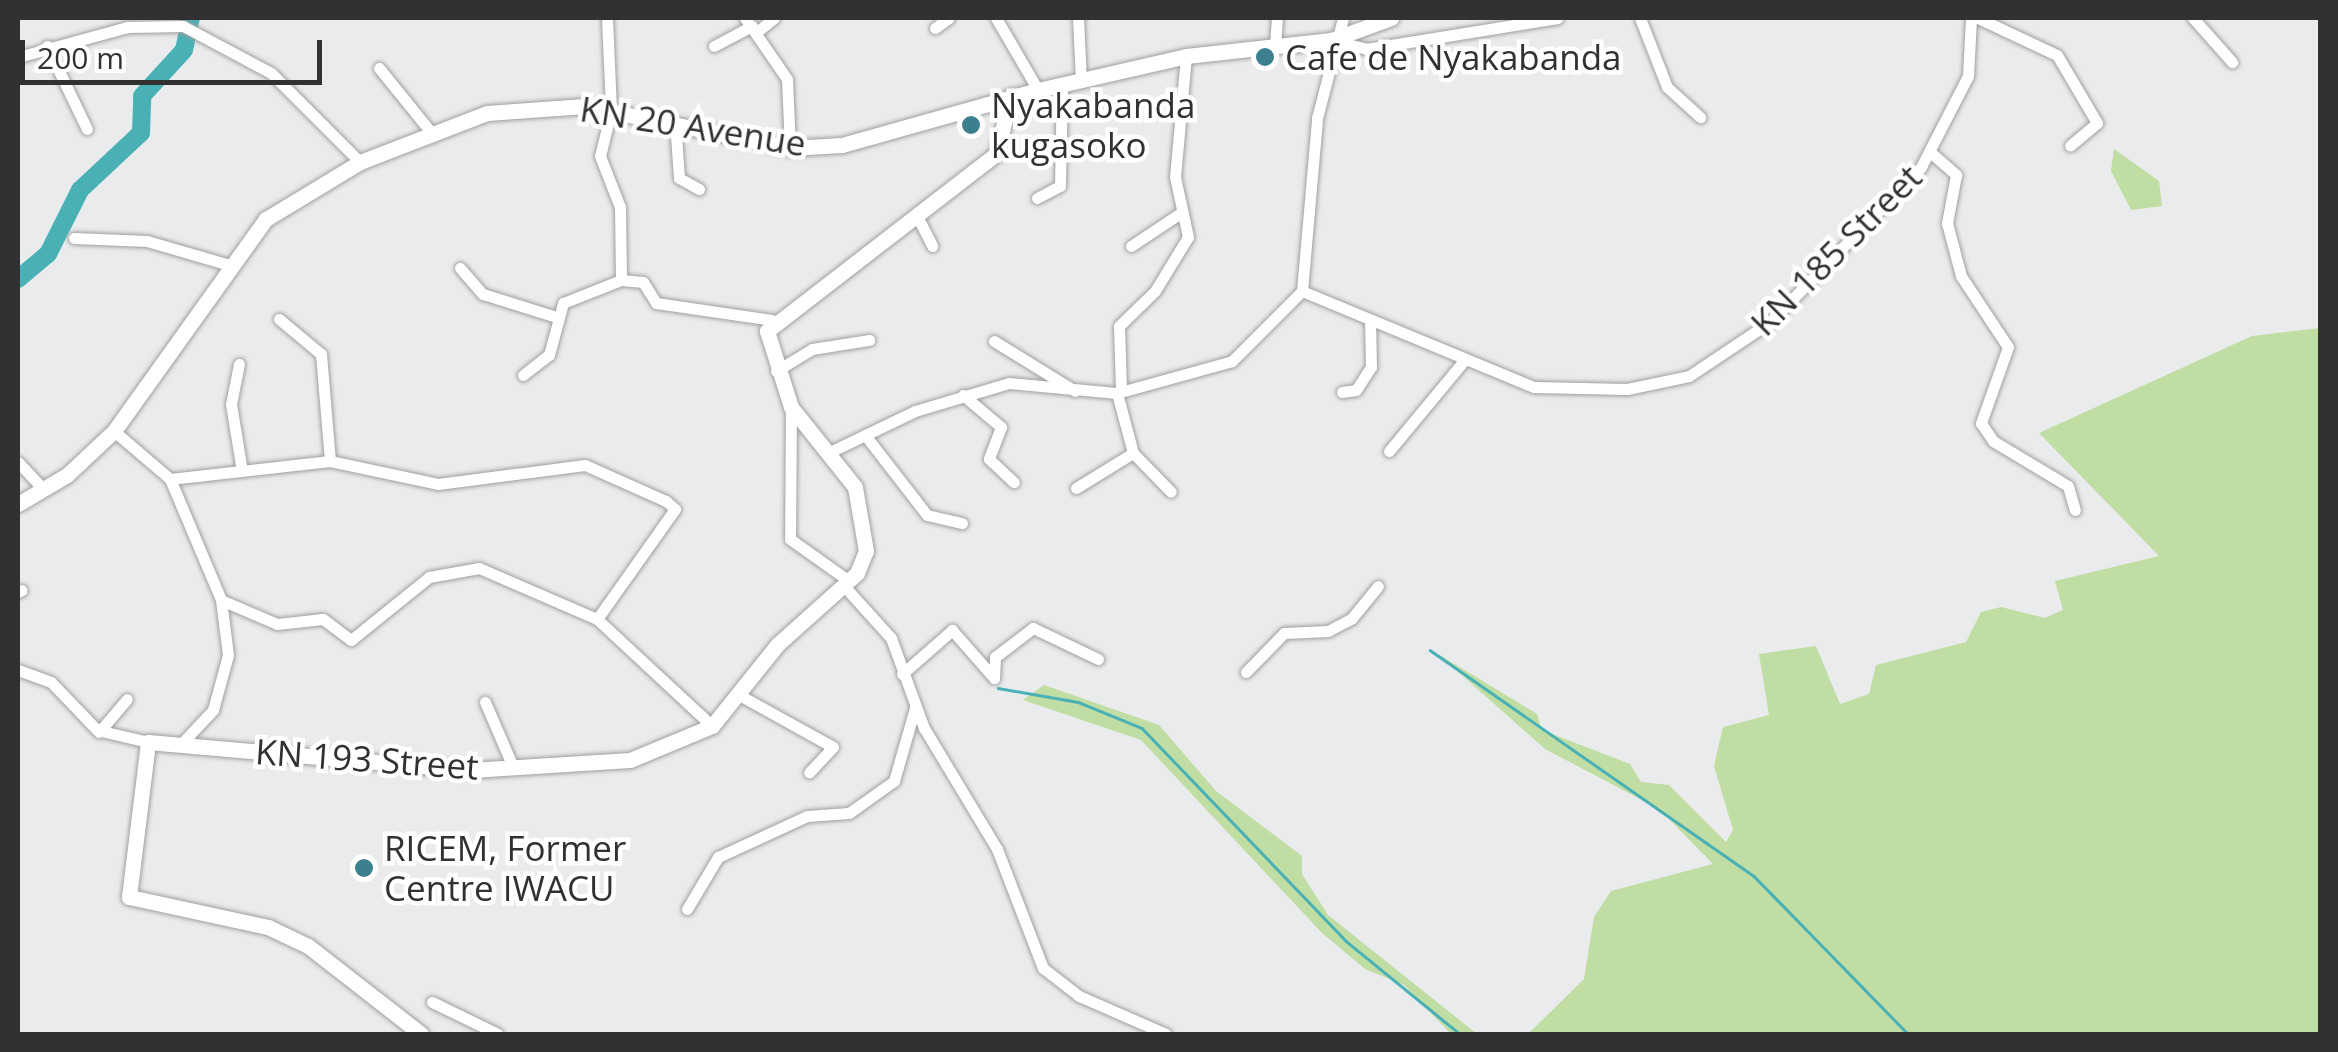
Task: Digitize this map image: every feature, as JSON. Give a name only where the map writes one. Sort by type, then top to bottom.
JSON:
[{"type":"street","points":[[607,18],[611,110],[600,156],[620,207],[621,280]]},
{"type":"street","points":[[714,46],[774,18]]},
{"type":"street","points":[[935,28],[950,18]]},
{"type":"street","points":[[996,18],[1038,90]]},
{"type":"street","points":[[1078,18],[1081,81]]},
{"type":"street","points":[[1276,46],[1278,18]]},
{"type":"street","points":[[834,450],[963,395],[1009,383],[1078,393],[1119,392],[1232,361],[1302,291],[1331,40],[1343,18]]},
{"type":"street","name":"KN 20 Avenue","points":[[18,504],[44,490],[114,431],[266,219],[360,162],[487,113],[611,110],[790,148],[906,133],[1011,96],[1186,56],[1331,40],[1392,18]]},
{"type":"street","points":[[1331,40],[1366,49],[1558,18]]},
{"type":"street","points":[[1640,18],[1667,87],[1700,117]]},
{"type":"street","points":[[1975,18],[2057,55],[2097,126],[2070,146]]},
{"type":"street","name":"KN 185 Street","points":[[1302,291],[1463,362],[1534,387],[1627,389],[1689,376],[1770,322],[1930,152],[1968,76],[1966,52],[1975,18]]},
{"type":"street","points":[[2193,18],[2232,62]]},
{"type":"street","points":[[752,25],[787,79],[790,148]]},
{"type":"street","points":[[18,57],[128,26],[183,26],[202,33],[310,105],[360,162]]},
{"type":"street","points":[[48,46],[87,128]]},
{"type":"street","points":[[1171,492],[1133,453],[1119,392],[1118,326],[1155,291],[1188,237],[1180,214],[1186,56]]},
{"type":"street","points":[[378,68],[434,136]]},
{"type":"street","points":[[1037,198],[1060,186],[1062,85]]},
{"type":"street","points":[[523,375],[549,355],[563,304],[621,280],[644,282],[656,303],[772,320],[996,154],[1011,96]]},
{"type":"street","points":[[675,122],[679,178],[698,189]]},
{"type":"street","points":[[1930,152],[1956,175],[1947,223],[1961,276],[2008,346],[1980,423],[1993,441],[2068,486],[2075,510]]},
{"type":"street","points":[[916,214],[932,246]]},
{"type":"street","points":[[1131,246],[1180,214]]},
{"type":"street","points":[[74,238],[148,241],[233,266]]},
{"type":"street","points":[[460,268],[483,294],[558,317]]},
{"type":"street","points":[[279,319],[321,354],[330,461]]},
{"type":"street","name":"KN 193 Street","points":[[148,742],[426,769],[630,760],[712,726],[741,696],[778,644],[846,584],[866,551],[864,519],[834,450],[791,406],[776,371],[766,343],[772,320]]},
{"type":"street","points":[[1342,392],[1356,390],[1371,367],[1370,320]]},
{"type":"street","points":[[776,371],[812,350],[869,340]]},
{"type":"street","points":[[994,342],[1078,393]]},
{"type":"street","points":[[1389,451],[1463,362]]},
{"type":"street","points":[[239,364],[231,404],[241,465]]},
{"type":"street","points":[[963,395],[1001,427],[989,459],[1014,482]]},
{"type":"street","points":[[791,406],[790,539],[846,584],[891,638],[915,708],[997,849],[1043,968],[1080,996],[1166,1034]]},
{"type":"street","points":[[114,431],[170,479],[221,600],[228,655],[213,710],[182,744]]},
{"type":"street","points":[[865,436],[928,515],[962,523]]},
{"type":"street","points":[[1076,488],[1133,453]]},
{"type":"street","points":[[170,479],[241,465],[330,461],[438,484],[585,465],[674,505],[597,619]]},
{"type":"street","points":[[18,462],[44,490]]},
{"type":"street","points":[[221,600],[277,624],[323,619],[351,640],[429,577],[479,568],[597,619],[712,726]]},
{"type":"street","points":[[1246,672],[1284,633],[1328,631],[1352,618],[1378,586]]},
{"type":"street","points":[[902,674],[952,630],[994,678],[995,658],[1033,628],[1098,658]]},
{"type":"street","points":[[18,670],[51,682],[100,732],[148,742],[129,897],[268,926],[308,946],[422,1034]]},
{"type":"street","points":[[741,696],[832,747],[809,773]]},
{"type":"street","points":[[100,732],[126,699]]},
{"type":"street","points":[[485,702],[513,766]]},
{"type":"street","points":[[687,909],[718,856],[807,816],[849,813],[894,781],[915,708]]},
{"type":"street","points":[[432,1002],[498,1034]]},
{"type":"green space","points":[[2114,149],[2159,181],[2162,206],[2131,210],[2111,171]]},
{"type":"green space","points":[[2320,328],[2320,1034],[1528,1034],[1584,979],[1594,917],[1611,891],[1713,864],[1659,809],[1545,749],[1438,654],[1537,714],[1542,730],[1630,764],[1641,782],[1669,785],[1726,842],[1733,830],[1714,766],[1723,727],[1769,715],[1759,654],[1816,646],[1840,704],[1869,694],[1876,665],[1966,642],[1981,612],[2001,607],[2045,618],[2063,610],[2055,581],[2159,556],[2039,433],[2252,336]]},
{"type":"green space","points":[[1044,685],[1159,725],[1216,791],[1302,856],[1302,874],[1328,915],[1477,1034],[1451,1034],[1404,985],[1365,969],[1322,933],[1141,740],[1023,700]]},
{"type":"waterway","points":[[18,279],[48,254],[80,190],[141,133],[142,96],[184,50],[191,18]]},
{"type":"waterway","points":[[1430,650],[1754,876],[1908,1034]]},
{"type":"waterway","points":[[998,688],[1078,702],[1142,728],[1346,941],[1460,1034]]},
{"type":"place","name":"Cafe de Nyakabanda","points":[[1265,57]]},
{"type":"place","name":"Nyakabanda kugasoko","points":[[971,125]]},
{"type":"place","name":"RICEM, Former Centre IWACU","points":[[364,868]]}]
